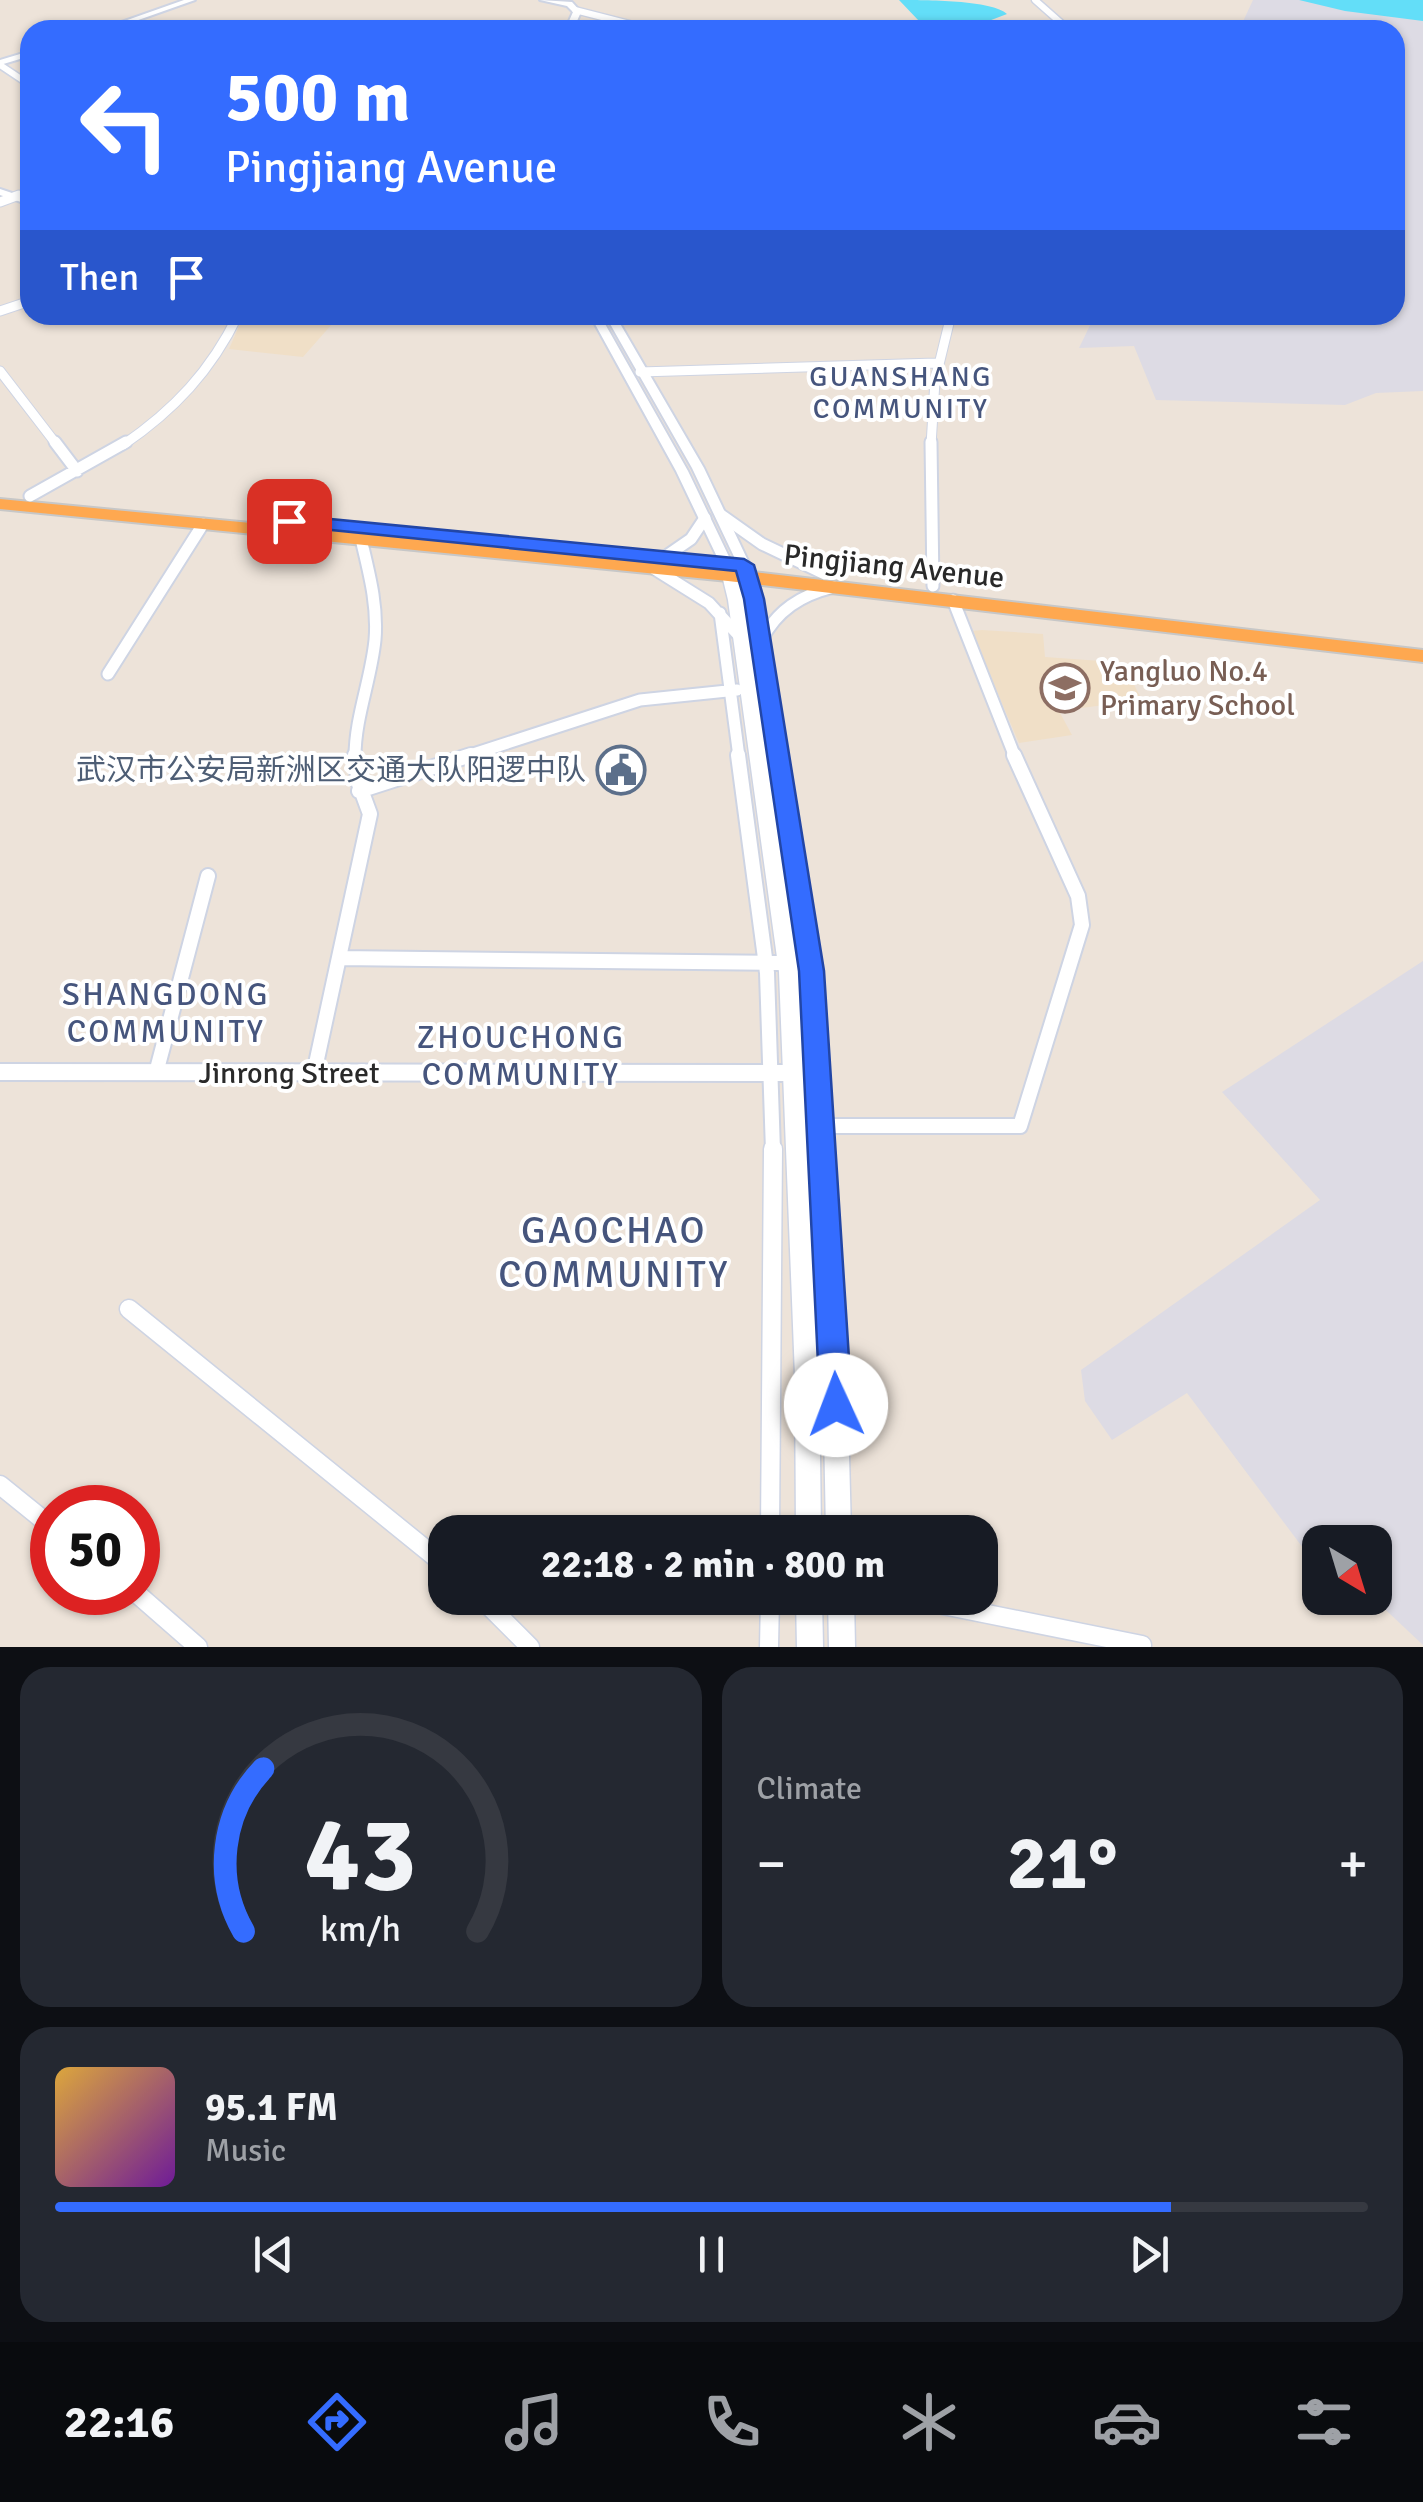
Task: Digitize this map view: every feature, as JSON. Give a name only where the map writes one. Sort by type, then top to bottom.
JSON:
[{"type":"highway","name":"Pingjiang Avenue","points":[[0,493],[737,570],[1423,656]]},
{"type":"highway","name":"Pingjiang Avenue","points":[[0,504],[360,539],[658,562]]},
{"type":"highway","name":"Pingjiang Avenue","points":[[830,581],[933,586],[1423,644]]},
{"type":"main road","points":[[737,570],[811,971],[835,1377],[839,1515]]},
{"type":"main road","points":[[751,641],[740,690],[788,963],[807,1376],[809,1515]]},
{"type":"main road","points":[[809,1615],[810,1647]]},
{"type":"main road","points":[[841,1615],[842,1647]]},
{"type":"street","points":[[133,20],[192,0]]},
{"type":"street","points":[[544,0],[620,20]]},
{"type":"street","points":[[571,5],[584,0]]},
{"type":"street","points":[[1035,0],[1058,20]]},
{"type":"street","points":[[30,496],[147,431],[216,364],[234,325]]},
{"type":"street","points":[[600,325],[737,570]]},
{"type":"street","points":[[615,325],[720,515],[737,570]]},
{"type":"street","points":[[933,586],[930,446],[936,364],[947,325]]},
{"type":"street","points":[[640,372],[936,364]]},
{"type":"street","points":[[0,371],[77,471]]},
{"type":"street","points":[[705,518],[691,540],[658,562],[751,641],[786,608],[830,581],[762,544],[720,515]]},
{"type":"street","points":[[108,674],[202,524]]},
{"type":"street","points":[[314,1073],[370,814],[360,791],[351,742],[370,666],[376,614],[360,539]]},
{"type":"street","points":[[820,1126],[1020,1126],[1080,932],[1078,896],[1055,840],[1038,814],[953,600]]},
{"type":"street","points":[[720,613],[740,690],[766,962],[770,1074],[770,1515]]},
{"type":"street","points":[[360,791],[640,700],[668,694],[740,690]]},
{"type":"street","points":[[156,1073],[208,876]]},
{"type":"street","points":[[339,958],[788,963]]},
{"type":"street","name":"Jinrong Street","points":[[0,1072],[818,1074]]},
{"type":"street","points":[[129,1309],[428,1551]]},
{"type":"street","points":[[0,1485],[30,1509]]},
{"type":"street","points":[[160,1614],[198,1647]]},
{"type":"street","points":[[498,1615],[530,1647]]},
{"type":"street","points":[[769,1647],[770,1615]]},
{"type":"street","points":[[993,1615],[1142,1645]]},
{"type":"shaded area","points":[[1253,0],[1390,0],[1423,5],[1423,391],[1376,393],[1345,405],[1156,400],[1134,346],[1079,348],[1090,325],[1405,325],[1405,20],[1244,20]]},
{"type":"shaded area","points":[[240,325],[331,325],[303,357],[229,349]]},
{"type":"shaded area","name":"Yangluo No.4 Primary School","points":[[971,631],[1043,634],[1045,657],[1101,661],[1109,676],[1128,673],[1142,700],[1059,711],[1072,735],[1019,743]]},
{"type":"shaded area","points":[[1423,961],[1423,1645],[1391,1615],[1392,1525],[1302,1525],[1302,1547],[1187,1393],[1112,1440],[1085,1401],[1081,1370],[1320,1200],[1222,1092]]},
{"type":"water","points":[[899,0],[973,3],[1007,14],[991,20],[918,20]]},
{"type":"water","points":[[1299,0],[1423,0],[1423,21],[1345,11]]},
{"type":"place","name":"Yangluo No.4 Primary School","points":[[1065,688]]},
{"type":"place","name":"武汉市公安局新洲区交通大队阳逻中队","points":[[621,770]]},
{"type":"district","name":"GUANSHANG COMMUNITY","points":[[901,392]]},
{"type":"district","name":"SHANGDONG COMMUNITY","points":[[166,1012]]},
{"type":"district","name":"ZHOUCHONG COMMUNITY","points":[[521,1056]]},
{"type":"district","name":"GAOCHAO COMMUNITY","points":[[614,1252]]},
{"type":"route","points":[[289,521],[744,565],[754,599],[811,971],[836,1405]]}]
